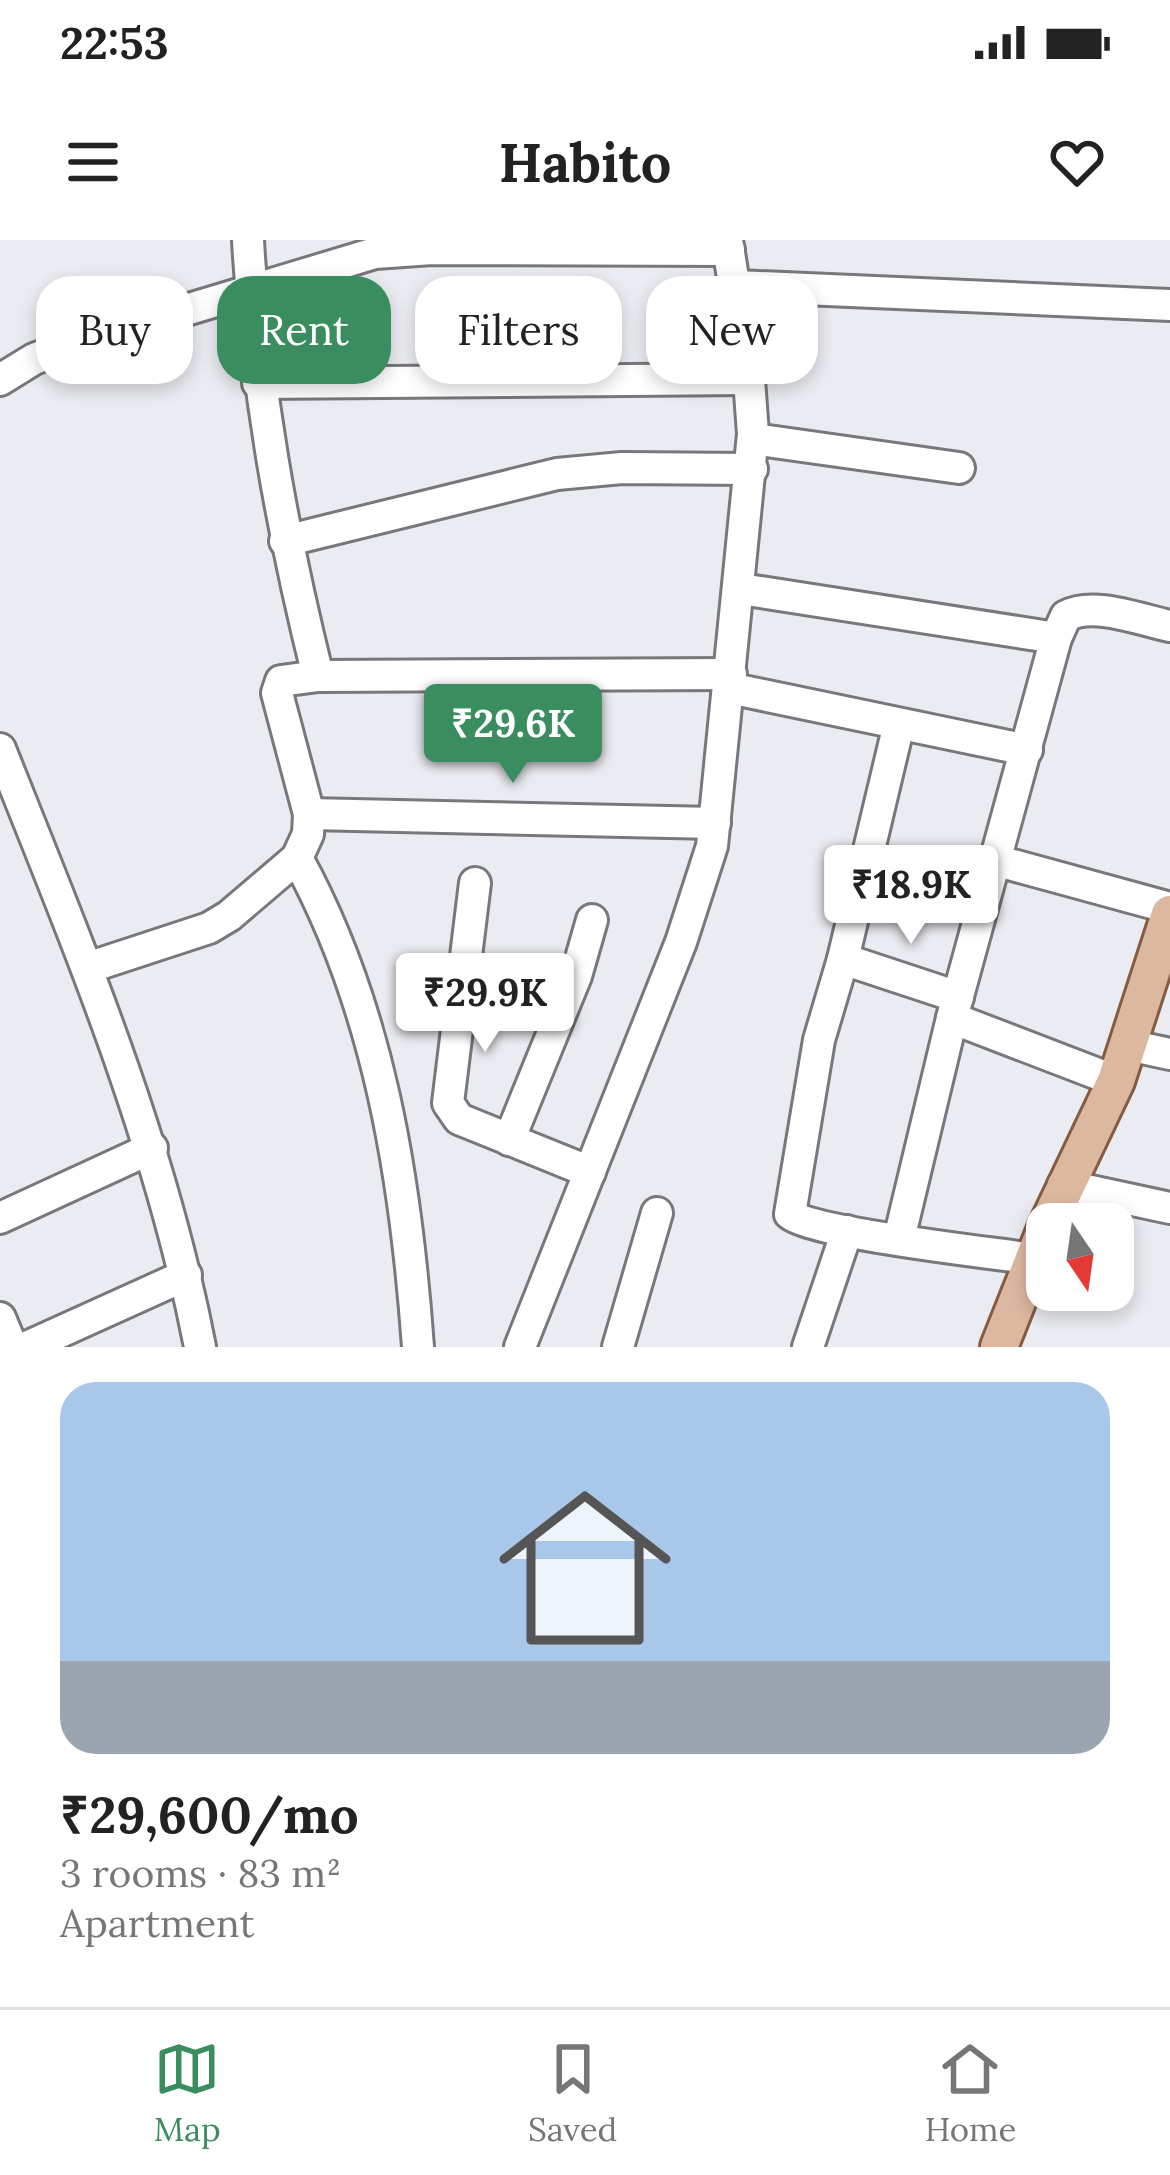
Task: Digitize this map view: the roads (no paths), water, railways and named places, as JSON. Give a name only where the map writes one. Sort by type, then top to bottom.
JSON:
[{"type":"main road","points":[[1056,1203],[1116,1081],[1170,911]]},
{"type":"main road","points":[[999,1347],[1026,1279]]},
{"type":"street","points":[[248,240],[249,276]]},
{"type":"street","points":[[286,276],[374,247],[728,245],[734,276]]},
{"type":"street","points":[[818,290],[1170,305]]},
{"type":"street","points":[[0,380],[34,359],[73,344],[217,298]]},
{"type":"street","points":[[391,382],[646,380]]},
{"type":"street","points":[[258,384],[285,542],[318,676]]},
{"type":"street","points":[[520,1347],[538,1292],[681,943],[712,846],[753,454],[749,384]]},
{"type":"street","points":[[285,542],[557,474],[753,454],[959,468]]},
{"type":"street","points":[[741,590],[1056,638]]},
{"type":"street","points":[[899,1239],[955,1008],[1056,638],[1066,616],[1080,610],[1170,626]]},
{"type":"street","points":[[87,968],[209,928],[297,857],[308,834],[309,814],[277,686],[288,679],[730,681],[898,724],[1027,750]]},
{"type":"street","points":[[898,724],[843,959],[819,1040],[789,1206],[798,1220],[899,1239],[1026,1236]]},
{"type":"street","points":[[0,749],[152,1148],[200,1347]]},
{"type":"street","points":[[309,814],[715,824]]},
{"type":"street","points":[[297,857],[355,983],[378,1064],[404,1216],[418,1347]]},
{"type":"street","points":[[998,861],[1170,911]]},
{"type":"street","points":[[475,883],[446,1094],[459,1119],[590,1172]]},
{"type":"street","points":[[509,1140],[576,976],[592,920]]},
{"type":"street","points":[[843,959],[1116,1081]]},
{"type":"street","points":[[1128,1045],[1170,1054]]},
{"type":"street","points":[[0,1218],[152,1148]]},
{"type":"street","points":[[1063,1186],[1170,1208]]},
{"type":"street","points":[[618,1347],[657,1213]]},
{"type":"street","points":[[808,1347],[847,1231]]},
{"type":"street","points":[[27,1347],[186,1275]]},
{"type":"street","points":[[0,1318],[12,1347]]}]
